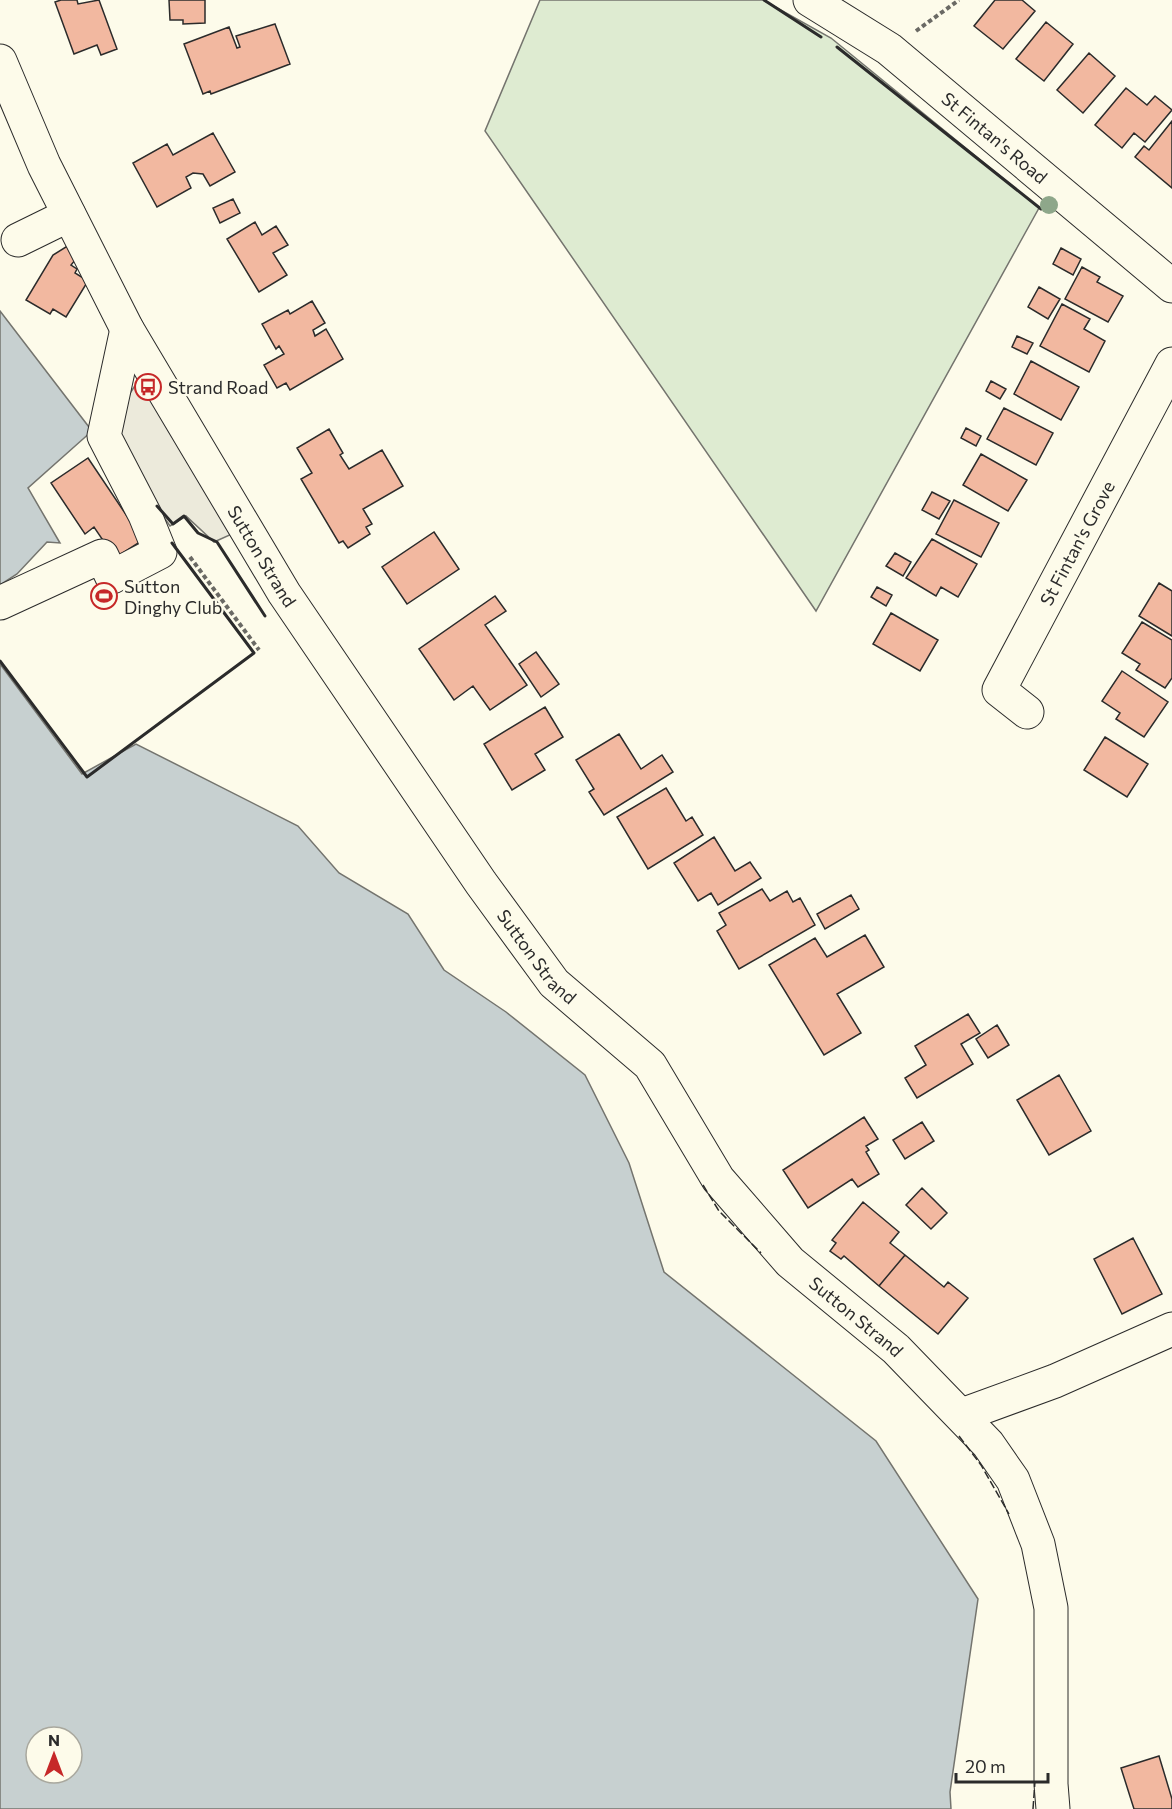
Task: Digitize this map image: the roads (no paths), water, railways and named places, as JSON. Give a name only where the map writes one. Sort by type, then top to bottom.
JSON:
[{"type":"street","name":"St Fintan's Road","points":[[810,0],[889,49],[1172,286]]},
{"type":"street","name":"Sutton Strand","points":[[0,61],[30,135],[128,329],[284,593],[474,874],[554,983],[650,1065],[718,1179],[790,1262],[896,1349],[988,1444],[1013,1480],[1038,1544],[1051,1608],[1053,1809]]},
{"type":"street","points":[[18,240],[69,215]]},
{"type":"street","points":[[0,603],[102,556],[112,577],[160,552],[104,436],[128,329]]},
{"type":"street","name":"St Fintan's Grove","points":[[1027,712],[999,690],[1172,364]]},
{"type":"street","points":[[962,1415],[1055,1381],[1172,1329]]},
{"type":"place","name":"Strand Road","points":[[148,387]]},
{"type":"place","name":"Sutton Dinghy Club","points":[[104,596]]}]
